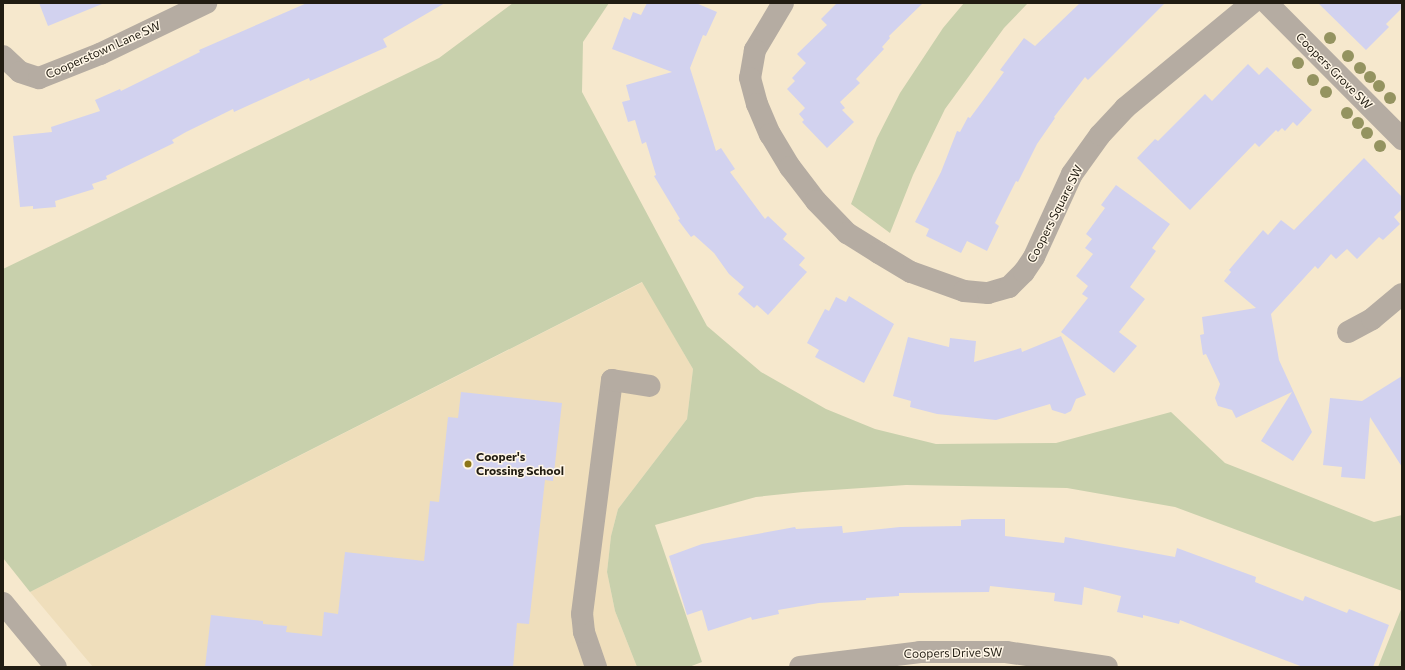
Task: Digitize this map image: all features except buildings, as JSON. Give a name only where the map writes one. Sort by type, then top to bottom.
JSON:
[{"type":"street","name":"Cooperstown Lane SW","points":[[3,56],[20,72],[39,78],[100,54],[206,3]]},
{"type":"street","name":"Coopers Square SW","points":[[783,3],[755,50],[750,78],[757,104],[770,134],[790,167],[816,201],[847,233],[879,254],[911,272],[964,291],[988,293],[1009,287],[1024,272],[1034,257],[1072,174],[1100,135],[1125,108],[1252,3]]},
{"type":"street","name":"Coopers Grove SW","points":[[1267,3],[1402,139]]},
{"type":"street","points":[[1348,332],[1372,319],[1402,294]]},
{"type":"street","points":[[596,667],[584,632],[582,614],[612,380],[650,386]]},
{"type":"street","points":[[3,603],[56,667]]},
{"type":"street","name":"Coopers Drive SW","points":[[800,667],[920,652],[1006,652],[1107,667]]},
{"type":"shaded area","name":"Cooper's Crossing School","points":[[643,282],[693,369],[687,419],[618,509],[611,536],[607,572],[615,611],[637,667],[93,667],[30,592]]},
{"type":"green space","points":[[513,3],[609,3],[583,42],[582,92],[707,326],[761,372],[826,409],[875,429],[936,444],[1056,443],[1171,412],[1225,463],[1374,522],[1402,515],[1402,591],[1175,507],[1067,488],[906,485],[803,492],[756,497],[655,525],[702,662],[689,667],[637,667],[615,611],[607,572],[611,536],[618,509],[687,419],[693,369],[642,282],[30,592],[3,558],[3,269],[439,58]]},
{"type":"green space","points":[[964,3],[1028,3],[1004,28],[945,109],[913,175],[890,233],[851,204],[877,138],[900,93],[943,28]]},
{"type":"green space","points":[[1402,607],[1402,667],[1378,667]]},
{"type":"place","name":"Cooper's Crossing School","points":[[468,464]]}]
